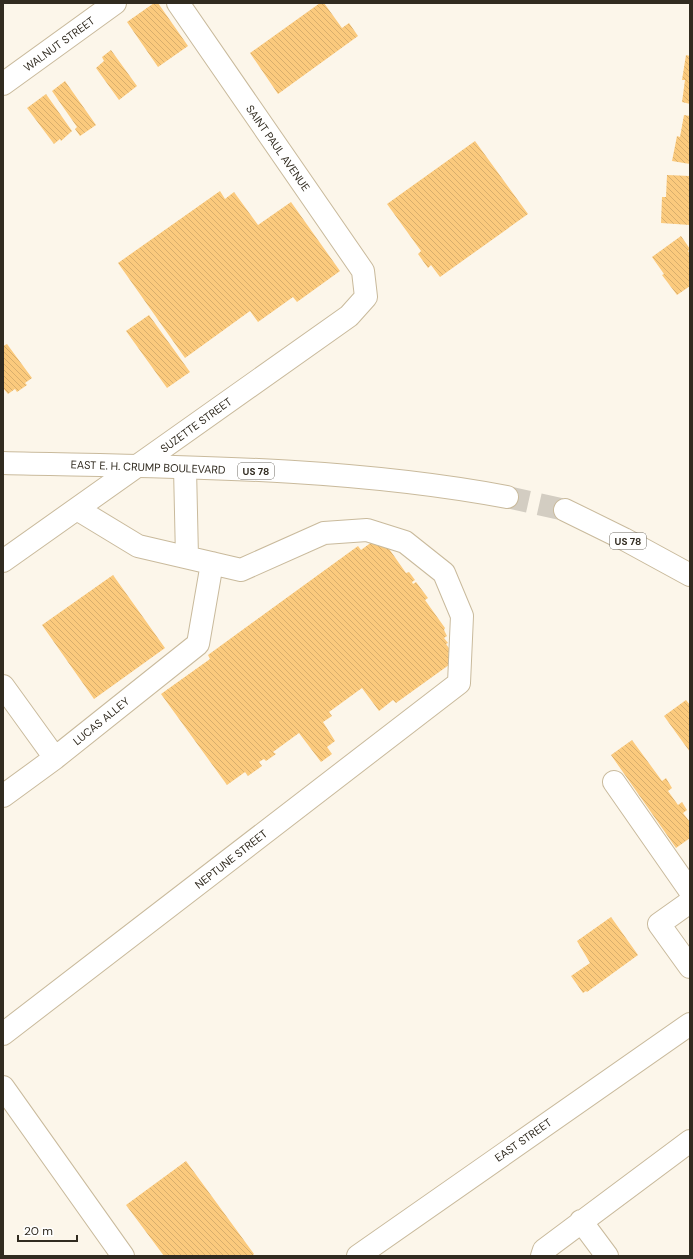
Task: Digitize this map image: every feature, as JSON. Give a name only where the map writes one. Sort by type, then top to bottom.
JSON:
[{"type":"street","name":"WALNUT STREET","points":[[3,84],[115,3]]},
{"type":"street","name":"SAINT PAUL AVENUE","points":[[178,3],[363,271],[366,297]]},
{"type":"street","name":"SUZETTE STREET","points":[[3,561],[349,316],[366,297]]},
{"type":"street","name":"EAST E. H. CRUMP BOULEVARD","points":[[3,463],[138,466],[348,475],[452,486],[507,497]]},
{"type":"street","points":[[185,468],[187,557]]},
{"type":"street","points":[[77,509],[138,546],[212,563]]},
{"type":"street","name":"US 78","points":[[565,510],[624,539],[690,575]]},
{"type":"street","name":"NEPTUNE STREET","points":[[3,1034],[460,683],[462,616],[444,572],[405,542],[367,530],[324,533],[241,570],[212,563]]},
{"type":"street","name":"LUCAS ALLEY","points":[[3,796],[55,758],[198,644],[212,563]]},
{"type":"street","points":[[3,686],[55,758]]},
{"type":"street","points":[[614,782],[690,891]]},
{"type":"street","points":[[690,902],[659,924],[690,967]]},
{"type":"street","name":"EAST STREET","points":[[358,1256],[690,1024]]},
{"type":"street","points":[[3,1087],[123,1256]]},
{"type":"street","points":[[542,1256],[544,1250],[690,1141]]},
{"type":"street","points":[[582,1221],[607,1256]]},
{"type":"building","points":[[154,3],[158,3],[188,46],[158,67],[127,22]]},
{"type":"building","points":[[320,3],[324,3],[342,28],[349,23],[358,36],[278,94],[250,53]]},
{"type":"building","points":[[111,50],[137,86],[119,100],[96,68],[104,61],[102,57]]},
{"type":"building","points":[[686,55],[690,56],[690,104],[682,102],[685,80],[682,80]]},
{"type":"building","points":[[65,81],[96,125],[80,136],[75,129],[77,127],[52,91]]},
{"type":"building","points":[[46,94],[72,131],[61,141],[60,139],[54,144],[27,108]]},
{"type":"building","points":[[684,115],[690,116],[690,164],[672,161],[677,136],[680,137]]},
{"type":"building","points":[[475,141],[528,214],[440,277],[431,265],[428,268],[418,254],[421,251],[387,204]]},
{"type":"building","points":[[667,175],[690,176],[690,225],[661,223],[662,197],[666,197]]},
{"type":"building","points":[[220,191],[225,199],[234,192],[258,225],[291,202],[340,271],[297,302],[293,297],[258,322],[250,311],[185,358],[118,263]]},
{"type":"building","points":[[681,236],[690,249],[688,251],[690,254],[690,286],[677,295],[662,275],[664,274],[652,257]]},
{"type":"building","points":[[149,315],[190,372],[167,388],[126,331]]},
{"type":"building","points":[[7,344],[32,378],[25,383],[27,385],[17,392],[15,389],[8,394],[3,388],[3,346]]},
{"type":"building","points":[[380,536],[406,573],[409,572],[415,580],[412,582],[413,584],[416,582],[428,598],[425,600],[445,628],[444,630],[447,636],[444,638],[451,651],[448,653],[451,655],[449,657],[453,662],[396,703],[393,700],[379,711],[362,688],[329,712],[332,716],[323,722],[335,741],[327,747],[332,754],[321,762],[299,733],[273,752],[276,754],[266,761],[264,759],[259,762],[262,766],[248,776],[245,772],[227,785],[161,694],[210,659],[208,655],[358,546],[361,550]]},
{"type":"building","points":[[113,575],[165,648],[94,699],[42,625]]},
{"type":"building","points":[[686,700],[690,705],[690,752],[664,716]]},
{"type":"building","points":[[632,740],[662,781],[666,778],[672,788],[668,791],[678,805],[682,802],[687,810],[683,813],[690,822],[690,838],[676,848],[611,755]]},
{"type":"building","points":[[611,917],[638,955],[587,992],[586,991],[583,993],[571,976],[590,963],[577,941]]},
{"type":"building","points":[[186,1161],[254,1254],[252,1256],[164,1256],[126,1205]]},
{"type":"tunnel","points":[[507,497],[565,510]]}]
